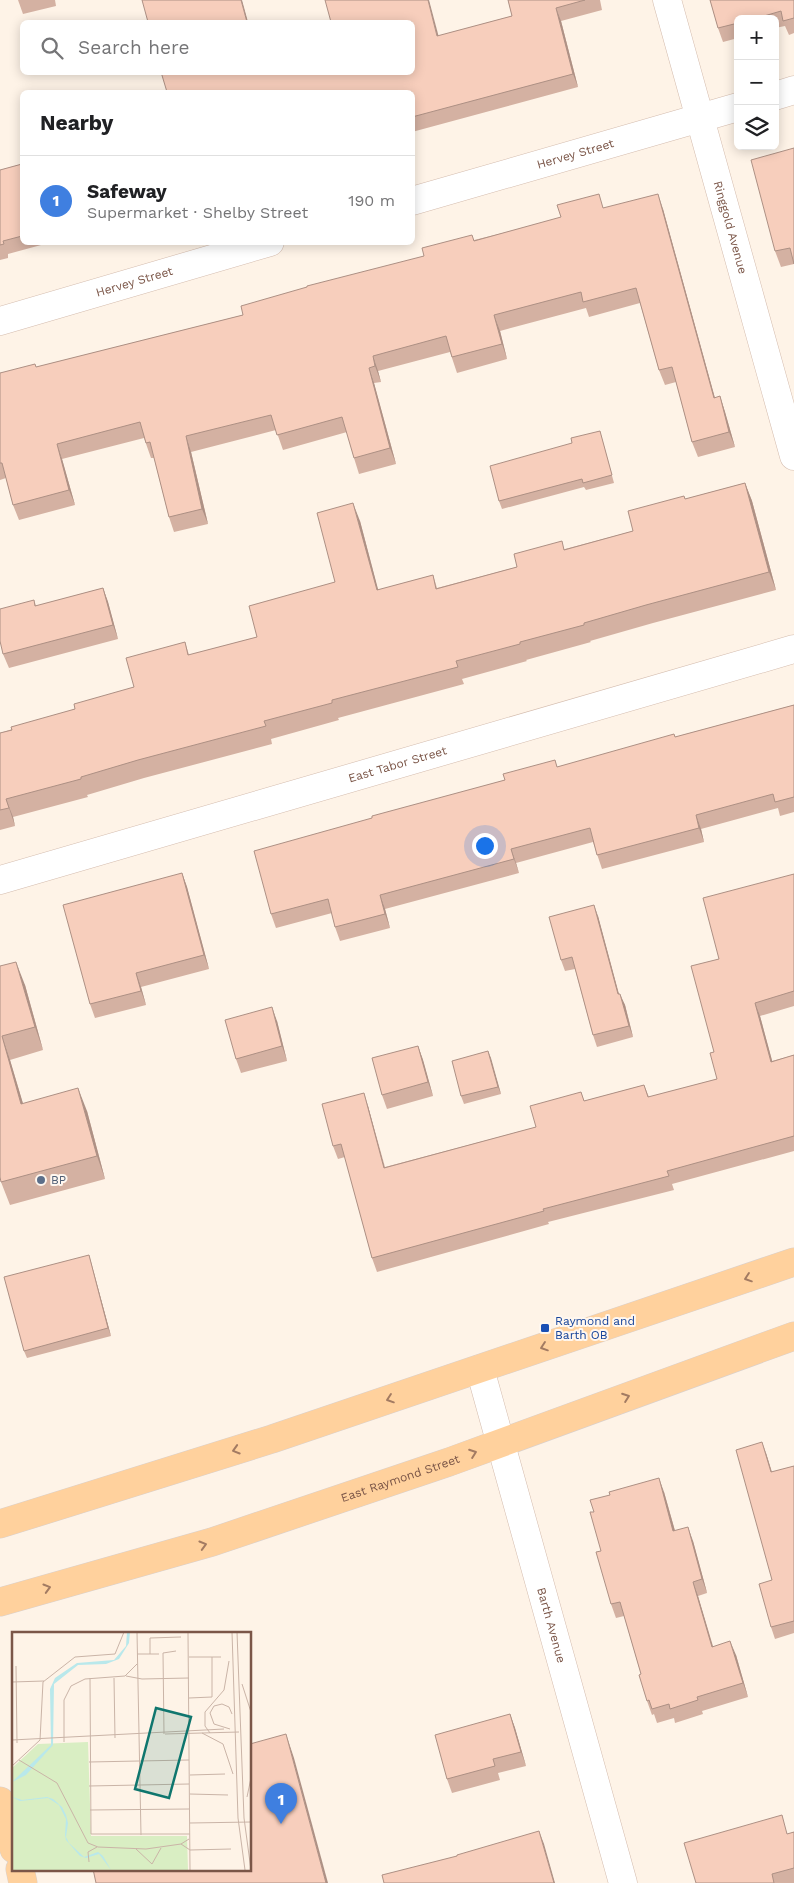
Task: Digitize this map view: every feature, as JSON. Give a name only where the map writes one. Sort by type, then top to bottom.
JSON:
[{"type":"main road","points":[[0,1524],[272,1439],[794,1262]]},
{"type":"main road","name":"East Raymond Street","points":[[0,1602],[212,1542],[500,1443],[794,1336]]},
{"type":"main road","points":[[0,1801],[12,1842]]},
{"type":"main road","points":[[20,1870],[24,1883]]},
{"type":"street","name":"Ringgold Avenue","points":[[667,0],[794,456]]},
{"type":"street","points":[[779,95],[794,90]]},
{"type":"street","name":"Hervey Street","points":[[415,200],[734,107]]},
{"type":"street","name":"Hervey Street","points":[[0,320],[260,245]]},
{"type":"street","name":"East Tabor Street","points":[[0,880],[794,649]]},
{"type":"street","name":"Barth Avenue","points":[[480,1368],[623,1883]]},
{"type":"building","points":[[142,0],[241,0],[246,20],[147,20]]},
{"type":"building","points":[[325,0],[428,0],[437,36],[512,16],[508,0],[585,0],[556,8],[573,74],[415,116],[415,90],[166,90],[162,75],[415,75],[415,20],[330,20]]},
{"type":"building","points":[[710,0],[794,0],[794,18],[783,21],[781,11],[768,15],[734,15],[734,24],[718,28]]},
{"type":"building","points":[[794,148],[794,264],[790,248],[775,251],[751,160]]},
{"type":"building","points":[[20,165],[20,237],[3,241],[4,244],[0,245],[0,170]]},
{"type":"building","points":[[599,194],[603,208],[658,194],[714,398],[720,396],[729,432],[692,442],[672,367],[659,370],[636,288],[583,302],[581,292],[494,315],[502,344],[452,357],[446,336],[373,356],[375,366],[369,368],[390,448],[354,458],[342,417],[277,435],[271,415],[186,436],[202,509],[169,517],[150,442],[146,443],[140,422],[57,444],[69,490],[13,505],[2,463],[0,463],[0,373],[35,364],[36,367],[243,315],[241,306],[307,286],[424,256],[422,248],[472,235],[474,241],[561,217],[557,205]]},
{"type":"building","points":[[600,431],[612,475],[583,483],[582,479],[499,501],[490,466],[572,443],[571,438]]},
{"type":"building","points":[[745,483],[769,572],[646,605],[584,623],[584,625],[520,642],[520,644],[456,661],[458,667],[332,700],[332,703],[264,721],[266,726],[138,760],[81,777],[81,779],[6,799],[9,808],[0,810],[0,733],[12,730],[11,727],[75,709],[74,704],[134,687],[126,658],[185,642],[188,655],[257,637],[249,606],[335,582],[317,513],[353,503],[377,590],[433,575],[436,589],[517,567],[514,554],[562,541],[564,550],[633,531],[628,511],[684,496],[685,499]]},
{"type":"building","points":[[103,588],[113,625],[3,654],[0,641],[0,609],[34,600],[35,606]]},
{"type":"building","points":[[794,705],[794,797],[775,802],[773,794],[696,815],[699,828],[597,855],[590,828],[511,849],[514,859],[380,895],[385,914],[335,927],[328,899],[271,914],[254,851],[372,818],[372,816],[505,780],[503,774],[555,760],[557,767],[674,734],[675,737]]},
{"type":"building","points":[[182,873],[204,955],[136,973],[141,991],[90,1004],[63,905]]},
{"type":"building","points":[[794,874],[794,991],[755,1003],[771,1062],[794,1055],[794,1136],[667,1171],[669,1176],[543,1209],[544,1211],[372,1258],[341,1144],[333,1146],[322,1104],[364,1093],[384,1168],[536,1127],[530,1106],[581,1092],[584,1101],[644,1085],[648,1097],[717,1079],[710,1053],[714,1052],[691,966],[719,959],[703,898]]},
{"type":"building","points":[[594,905],[618,994],[620,994],[629,1026],[593,1035],[572,957],[561,960],[549,917]]},
{"type":"building","points":[[16,962],[35,1027],[2,1036],[21,1104],[78,1088],[97,1156],[1,1182],[0,966]]},
{"type":"building","points":[[272,1007],[282,1046],[236,1059],[225,1020]]},
{"type":"building","points":[[418,1046],[428,1082],[382,1095],[372,1058]]},
{"type":"building","points":[[488,1051],[498,1087],[461,1096],[452,1061]]},
{"type":"building","points":[[89,1255],[108,1328],[24,1351],[4,1277]]},
{"type":"building","points":[[762,1442],[771,1472],[794,1466],[794,1621],[771,1627],[759,1584],[772,1580],[736,1450]]},
{"type":"building","points":[[659,1478],[673,1531],[688,1527],[702,1579],[693,1582],[712,1647],[730,1641],[743,1683],[697,1697],[698,1700],[670,1709],[669,1704],[652,1709],[649,1700],[647,1701],[620,1602],[611,1604],[596,1552],[601,1551],[590,1512],[594,1512],[590,1500],[610,1495],[609,1492]]},
{"type":"building","points":[[510,1714],[521,1752],[493,1759],[495,1766],[447,1779],[435,1735]]},
{"type":"building","points":[[286,1734],[326,1883],[96,1883],[93,1870],[251,1870],[251,1744]]},
{"type":"building","points":[[782,1815],[787,1834],[794,1832],[794,1868],[772,1874],[774,1883],[696,1883],[684,1843]]},
{"type":"building","points":[[539,1831],[554,1883],[384,1883],[382,1875],[457,1856]]},
{"type":"place","name":"BP","points":[[41,1180]]},
{"type":"place","name":"Raymond and Barth OB","points":[[545,1328]]},
{"type":"place","name":"Safeway","points":[[281,1824]]}]
